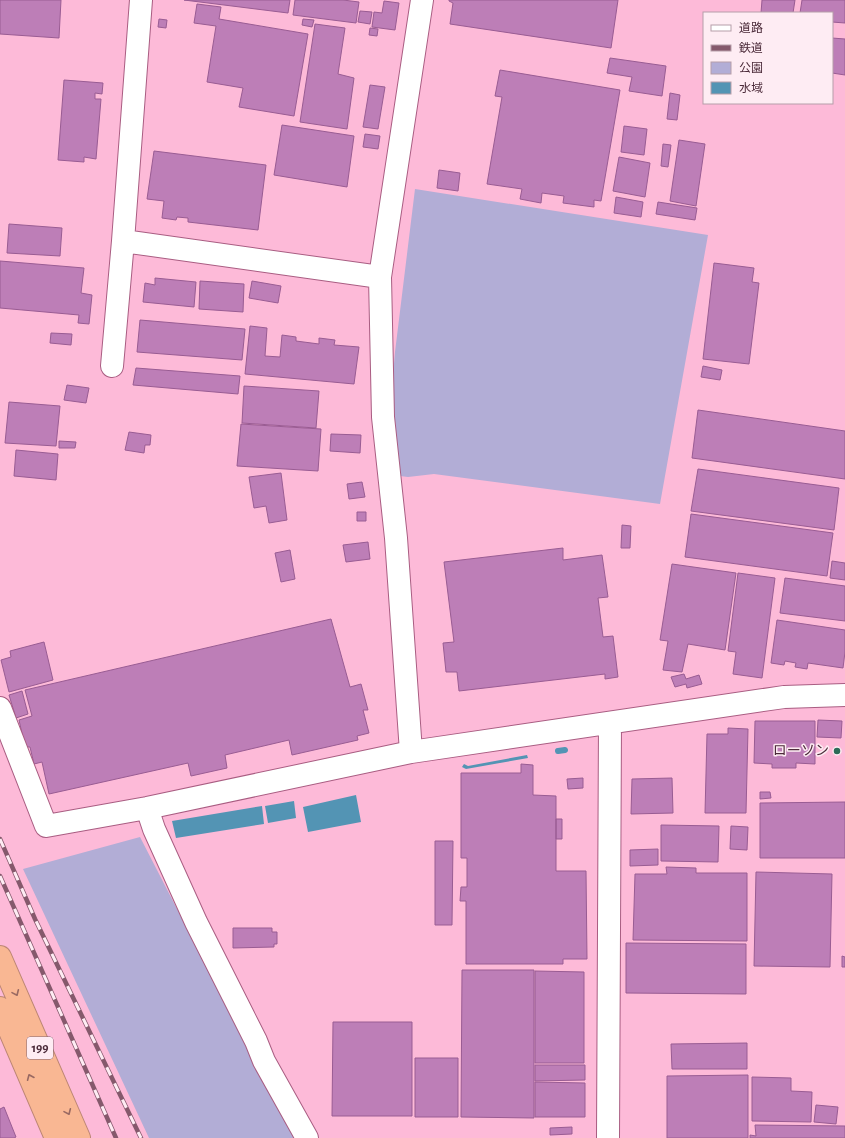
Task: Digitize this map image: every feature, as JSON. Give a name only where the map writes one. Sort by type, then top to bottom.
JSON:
[{"type":"highway","name":"199","points":[[0,957],[79,1138]]},
{"type":"highway","name":"199","points":[[0,1008],[56,1138]]},
{"type":"street","points":[[112,366],[141,0]]},
{"type":"street","points":[[411,752],[396,538],[384,417],[380,277],[422,0]]},
{"type":"street","points":[[123,242],[380,277]]},
{"type":"street","points":[[0,708],[46,826],[147,808],[411,752],[784,697],[845,695]]},
{"type":"street","points":[[608,1138],[610,723]]},
{"type":"street","points":[[147,808],[154,829],[196,922],[256,1041],[264,1061],[307,1138]]},
{"type":"green space","points":[[415,189],[708,235],[660,504],[434,474],[408,477],[400,476],[392,387]]},
{"type":"green space","points":[[140,837],[295,1138],[149,1138],[23,869]]},
{"type":"water","points":[[527,755],[528,758],[466,769],[462,767],[464,764],[468,766]]},
{"type":"water","points":[[356,795],[361,822],[308,832],[303,807]]},
{"type":"water","points":[[294,801],[296,818],[268,823],[265,806]]},
{"type":"water","points":[[262,806],[264,824],[176,838],[172,821]]},
{"type":"building","points":[[0,0],[61,0],[59,38],[0,34]]},
{"type":"building","points":[[184,0],[290,0],[288,13]]},
{"type":"building","points":[[295,0],[343,0],[359,2],[356,23],[293,15]]},
{"type":"building","points":[[449,0],[618,0],[611,48],[450,24],[453,3]]},
{"type":"building","points":[[762,0],[795,0],[793,12],[761,12]]},
{"type":"building","points":[[802,0],[845,0],[845,23],[833,22],[833,12],[800,12]]},
{"type":"building","points":[[384,1],[399,3],[395,30],[372,27],[374,12],[382,13]]},
{"type":"building","points":[[197,4],[221,7],[219,19],[308,34],[294,116],[239,107],[243,88],[207,82],[216,26],[194,23]]},
{"type":"building","points":[[360,11],[372,12],[370,24],[358,22]]},
{"type":"building","points":[[159,19],[167,20],[166,28],[158,27]]},
{"type":"building","points":[[303,19],[314,20],[312,27],[302,25]]},
{"type":"building","points":[[315,24],[345,28],[338,74],[354,78],[347,129],[300,122]]},
{"type":"building","points":[[370,28],[378,29],[377,36],[369,35]]},
{"type":"building","points":[[833,38],[845,39],[845,75],[833,73]]},
{"type":"building","points":[[610,58],[666,66],[662,96],[629,91],[632,77],[607,73]]},
{"type":"building","points":[[500,70],[620,90],[601,201],[594,200],[594,207],[563,203],[564,196],[542,193],[541,203],[520,199],[522,189],[487,184],[502,97],[495,96]]},
{"type":"building","points":[[64,80],[103,83],[102,94],[95,93],[95,99],[101,99],[96,159],[84,157],[84,162],[58,160]]},
{"type":"building","points":[[370,85],[385,87],[378,129],[363,127]]},
{"type":"building","points":[[670,93],[680,95],[677,120],[667,119]]},
{"type":"building","points":[[282,125],[354,136],[347,187],[274,175]]},
{"type":"building","points":[[624,126],[647,129],[644,155],[621,152]]},
{"type":"building","points":[[365,134],[380,136],[378,149],[363,147]]},
{"type":"building","points":[[679,140],[705,144],[696,206],[670,201]]},
{"type":"building","points":[[663,144],[671,145],[668,167],[661,166]]},
{"type":"building","points":[[154,151],[266,165],[258,230],[188,222],[188,218],[177,217],[176,220],[162,218],[164,201],[147,199]]},
{"type":"building","points":[[619,157],[650,163],[645,197],[613,191]]},
{"type":"building","points":[[439,170],[460,173],[458,191],[437,188]]},
{"type":"building","points":[[616,197],[643,202],[641,217],[614,213]]},
{"type":"building","points":[[658,202],[697,208],[695,220],[656,214]]},
{"type":"building","points":[[9,224],[62,228],[60,256],[7,253]]},
{"type":"building","points":[[0,261],[84,268],[81,293],[92,295],[89,324],[78,323],[79,315],[0,308]]},
{"type":"building","points":[[714,263],[754,268],[752,282],[759,283],[749,364],[703,359]]},
{"type":"building","points":[[155,278],[196,282],[194,307],[143,302],[145,283],[155,285]]},
{"type":"building","points":[[200,281],[244,284],[243,312],[199,309]]},
{"type":"building","points":[[252,281],[281,286],[278,303],[249,298]]},
{"type":"building","points":[[140,320],[245,329],[242,360],[137,352]]},
{"type":"building","points":[[250,326],[267,328],[265,356],[280,357],[282,335],[296,337],[296,341],[319,344],[319,338],[335,340],[334,345],[359,347],[354,384],[245,374]]},
{"type":"building","points":[[51,333],[72,334],[71,345],[50,343]]},
{"type":"building","points":[[703,366],[722,370],[720,380],[701,377]]},
{"type":"building","points":[[136,368],[240,376],[238,394],[133,385]]},
{"type":"building","points":[[67,385],[89,388],[86,403],[64,400]]},
{"type":"building","points":[[244,386],[319,391],[316,428],[242,423]]},
{"type":"building","points":[[9,402],[60,406],[56,446],[5,443]]},
{"type":"building","points":[[698,410],[845,431],[845,479],[692,458]]},
{"type":"building","points":[[241,424],[321,429],[318,471],[237,466]]},
{"type":"building","points":[[129,432],[151,435],[150,445],[145,445],[144,453],[125,450]]},
{"type":"building","points":[[331,434],[361,435],[360,453],[330,451]]},
{"type":"building","points":[[59,441],[76,442],[75,448],[59,448]]},
{"type":"building","points":[[16,450],[58,454],[56,480],[14,476]]},
{"type":"building","points":[[698,469],[839,488],[834,530],[691,511]]},
{"type":"building","points":[[281,473],[287,520],[269,523],[266,506],[254,508],[249,477]]},
{"type":"building","points":[[362,482],[365,497],[349,499],[347,484]]},
{"type":"building","points":[[357,512],[366,512],[366,521],[357,521]]},
{"type":"building","points":[[691,514],[833,533],[827,576],[685,557]]},
{"type":"building","points":[[622,525],[631,526],[630,548],[621,548]]},
{"type":"building","points":[[368,542],[370,559],[346,562],[343,545]]},
{"type":"building","points":[[563,548],[563,560],[602,555],[608,597],[598,598],[603,637],[613,636],[618,677],[605,679],[605,674],[459,691],[457,672],[446,672],[443,643],[454,642],[444,562]]},
{"type":"building","points":[[290,550],[295,579],[281,582],[275,553]]},
{"type":"building","points":[[832,561],[845,563],[845,580],[830,578]]},
{"type":"building","points":[[672,564],[736,573],[725,650],[688,644],[682,672],[663,670],[668,641],[660,640]]},
{"type":"building","points":[[738,573],[775,578],[762,678],[733,674],[736,652],[728,651]]},
{"type":"building","points":[[785,578],[845,586],[845,621],[780,613]]},
{"type":"building","points":[[331,619],[350,687],[361,684],[368,710],[363,710],[369,733],[357,736],[358,740],[292,755],[289,740],[225,755],[227,768],[191,776],[188,763],[49,794],[42,762],[34,764],[30,747],[25,747],[19,720],[32,716],[25,690]]},
{"type":"building","points":[[777,620],[845,630],[843,668],[808,663],[807,669],[795,667],[796,663],[785,661],[784,665],[771,663]]},
{"type":"building","points":[[44,642],[53,680],[9,692],[1,660],[11,657],[10,651]]},
{"type":"building","points":[[684,674],[686,679],[699,675],[702,684],[687,688],[686,684],[675,687],[671,677]]},
{"type":"building","points":[[22,691],[28,714],[16,718],[9,695]]},
{"type":"building","points":[[818,720],[842,721],[841,738],[817,737]]},
{"type":"building","points":[[755,721],[815,721],[815,764],[796,763],[796,768],[772,768],[772,764],[754,763]]},
{"type":"building","points":[[728,728],[748,729],[746,813],[705,813],[707,734],[728,734]]},
{"type":"building","points":[[521,764],[533,765],[533,795],[556,796],[556,871],[586,871],[587,959],[563,959],[563,964],[466,964],[466,901],[460,901],[461,887],[467,887],[467,858],[461,858],[461,773],[521,773]]},
{"type":"building","points":[[583,778],[583,788],[568,789],[567,779]]},
{"type":"building","points":[[672,778],[673,813],[631,814],[632,779]]},
{"type":"building","points":[[760,792],[770,792],[771,798],[760,799]]},
{"type":"building","points":[[845,802],[845,858],[760,858],[760,803]]},
{"type":"building","points":[[556,819],[562,819],[562,839],[556,839]]},
{"type":"building","points":[[661,825],[719,826],[718,862],[661,861]]},
{"type":"building","points":[[731,826],[748,827],[747,850],[730,849]]},
{"type":"building","points":[[435,841],[453,841],[452,925],[435,925]]},
{"type":"building","points":[[658,849],[658,865],[630,866],[630,850]]},
{"type":"building","points":[[666,867],[696,868],[696,873],[747,873],[747,941],[633,940],[635,874],[667,874]]},
{"type":"building","points":[[756,872],[832,874],[830,967],[754,966]]},
{"type":"building","points":[[233,928],[272,928],[272,932],[277,932],[277,944],[274,944],[274,947],[233,948]]},
{"type":"building","points":[[626,943],[746,944],[746,994],[626,993]]},
{"type":"building","points":[[842,956],[845,957],[845,967],[842,967]]},
{"type":"building","points":[[462,970],[534,970],[534,1118],[461,1117]]},
{"type":"building","points":[[535,971],[584,972],[584,1063],[535,1063]]},
{"type":"building","points":[[333,1022],[412,1022],[412,1116],[332,1116]]},
{"type":"building","points":[[747,1043],[747,1069],[672,1069],[671,1044]]},
{"type":"building","points":[[415,1058],[458,1058],[458,1117],[415,1117]]},
{"type":"building","points":[[535,1065],[585,1065],[585,1080],[535,1081]]},
{"type":"building","points":[[748,1075],[748,1138],[667,1138],[667,1076]]},
{"type":"building","points":[[752,1077],[791,1078],[791,1091],[812,1092],[811,1122],[752,1121]]},
{"type":"building","points":[[535,1082],[585,1083],[585,1117],[535,1117]]},
{"type":"building","points":[[816,1105],[838,1107],[836,1124],[814,1122]]},
{"type":"building","points":[[4,1107],[16,1137],[14,1138],[0,1138],[0,1109]]},
{"type":"building","points":[[755,1125],[845,1126],[845,1138],[750,1138],[750,1135],[756,1136]]},
{"type":"building","points":[[572,1127],[572,1134],[550,1135],[550,1128]]},
{"type":"waterway","points":[[558,751],[565,750]]},
{"type":"railway","points":[[0,839],[35,919],[141,1138]]},
{"type":"railway","points":[[0,876],[116,1138]]},
{"type":"place","name":"ローソン","points":[[837,751]]}]
